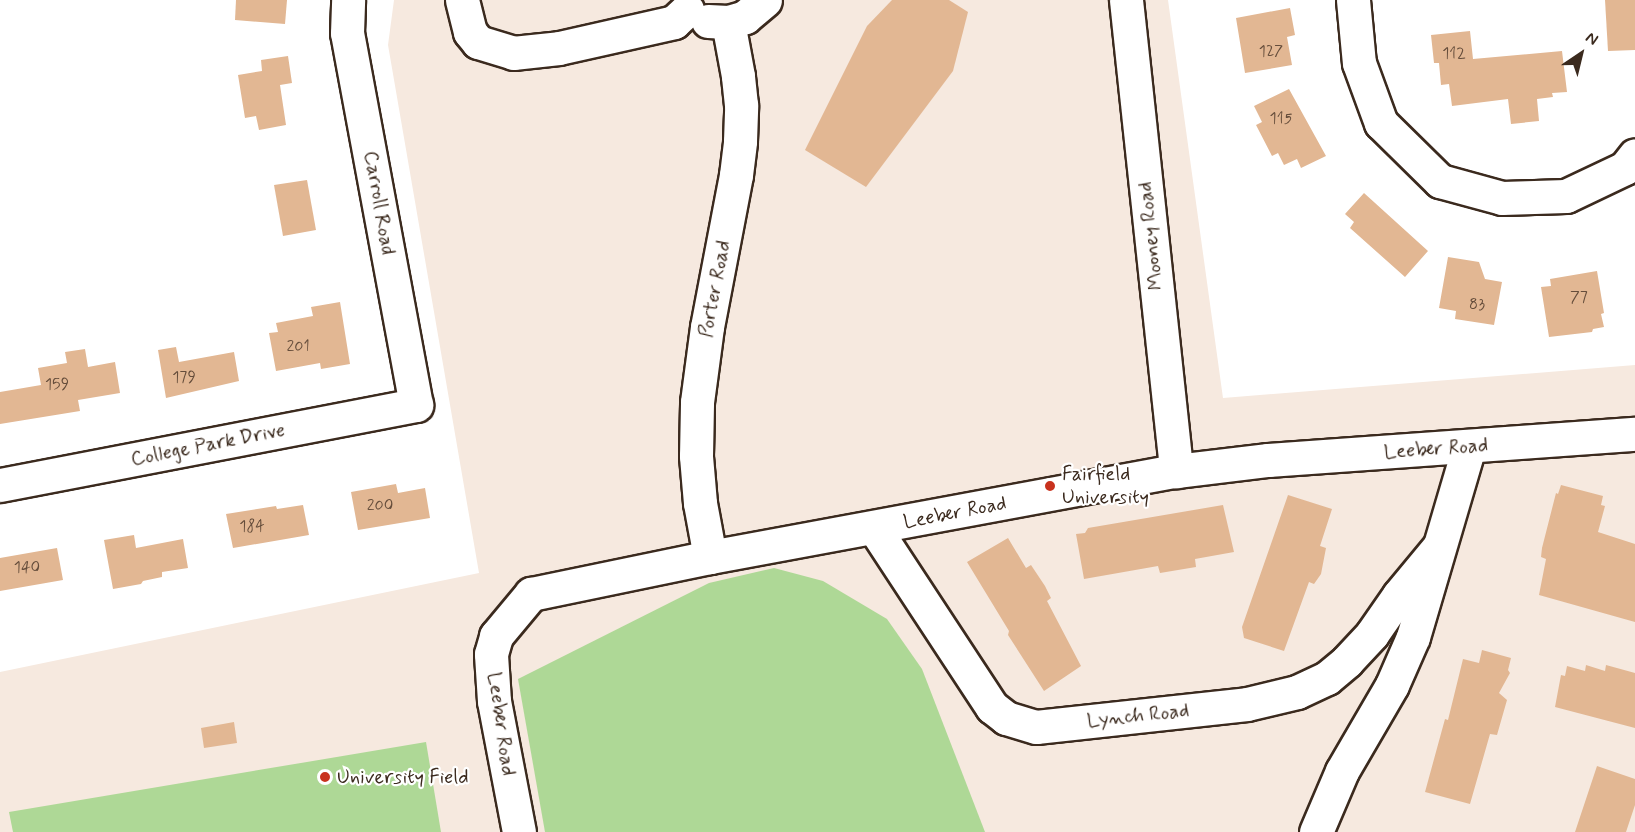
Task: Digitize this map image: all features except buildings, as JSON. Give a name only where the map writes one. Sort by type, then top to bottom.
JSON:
[{"type":"street","name":"Carroll Road","points":[[348,0],[347,33],[416,405]]},
{"type":"street","points":[[462,0],[470,32],[478,42],[513,54],[559,48],[674,22],[682,5],[699,18],[728,22],[745,17],[765,0]]},
{"type":"street","name":"Mooney Road","points":[[1126,0],[1176,471]]},
{"type":"street","points":[[1353,0],[1359,63],[1382,123],[1440,181],[1502,198],[1566,196],[1625,168],[1635,155]]},
{"type":"street","name":"Porter Road","points":[[710,557],[700,503],[696,456],[697,402],[707,327],[736,175],[740,141],[741,105],[728,22]]},
{"type":"street","name":"College Park Drive","points":[[0,485],[416,405]]},
{"type":"street","name":"Leeber Road","points":[[519,832],[494,701],[491,654],[496,636],[505,622],[531,594],[710,557],[875,529],[1176,471],[1268,460],[1635,434]]},
{"type":"street","name":"Lynch Road","points":[[1316,832],[1342,771],[1392,685],[1413,637],[1469,447]]},
{"type":"street","name":"Lynch Road","points":[[875,529],[992,707],[1006,718],[1036,727],[1246,704],[1297,692],[1327,678],[1347,661],[1372,634],[1438,548]]},
{"type":"shaded area","name":"Fairfield University","points":[[394,0],[1168,0],[1223,398],[1635,365],[1635,832],[0,832],[0,672],[479,573],[388,45]]},
{"type":"green space","points":[[774,568],[823,581],[887,619],[922,669],[985,832],[545,832],[518,679],[709,583]]},
{"type":"green space","name":"University Field","points":[[426,742],[441,832],[13,832],[9,812]]},
{"type":"place","name":"Fairfield University","points":[[1050,486]]},
{"type":"place","name":"University Field","points":[[325,777]]}]
